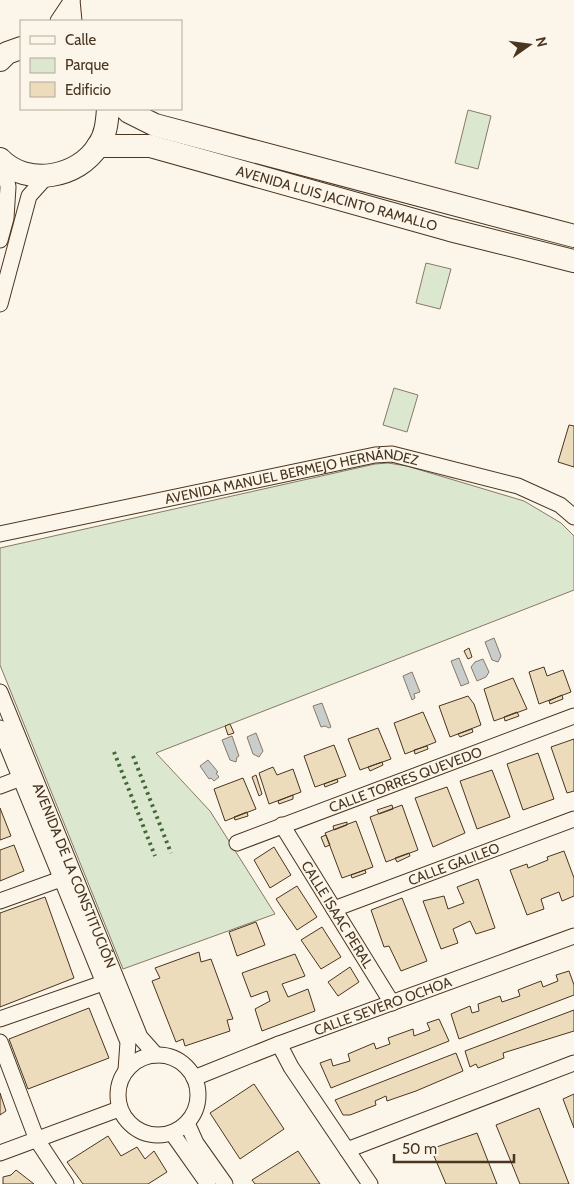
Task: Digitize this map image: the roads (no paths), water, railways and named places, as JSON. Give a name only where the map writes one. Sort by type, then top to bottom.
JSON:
[{"type":"main road","points":[[0,60],[7,53],[20,48]]},
{"type":"main road","points":[[2,160],[17,170],[31,175],[47,176],[67,172],[85,162],[98,146],[107,126],[108,110]]},
{"type":"main road","name":"AVENIDA LUIS JACINTO RAMALLO","points":[[127,110],[155,125],[574,236]]},
{"type":"main road","name":"AVENIDA LUIS JACINTO RAMALLO","points":[[98,146],[150,146],[450,230],[574,261]]},
{"type":"street","points":[[59,20],[72,0]]},
{"type":"street","points":[[72,0],[74,20]]},
{"type":"street","points":[[0,240],[6,218],[8,187],[2,160]]},
{"type":"street","points":[[0,304],[29,196],[47,176]]},
{"type":"street","name":"AVENIDA MANUEL BERMEJO HERNÁNDEZ","points":[[0,534],[376,455],[392,454],[518,486],[560,505],[574,517]]},
{"type":"street","name":"AVENIDA DE LA CONSTITUCIÓN","points":[[0,692],[140,1037],[156,1055]]},
{"type":"street","name":"CALLE TORRES QUEVEDO","points":[[237,842],[574,716]]},
{"type":"street","name":"AVENIDA DE LA CONSTITUCIÓN","points":[[0,728],[128,1042],[126,1070]]},
{"type":"street","points":[[0,786],[21,778]]},
{"type":"street","name":"CALLE GALILEO","points":[[334,908],[574,819]]},
{"type":"street","name":"CALLE ISAAC PERAL","points":[[282,825],[392,1003]]},
{"type":"street","points":[[0,902],[61,879]]},
{"type":"street","name":"CALLE SEVERO OCHOA","points":[[194,1078],[279,1044],[574,936]]},
{"type":"street","points":[[0,1019],[103,982]]},
{"type":"street","points":[[0,1042],[36,1140],[66,1184]]},
{"type":"street","points":[[279,1044],[291,1067],[370,1184]]},
{"type":"street","points":[[156,1055],[168,1056],[178,1060],[188,1068],[198,1089],[198,1101],[194,1113],[187,1123],[172,1133],[160,1136],[147,1134],[135,1129],[119,1109],[117,1095],[119,1082],[126,1070],[139,1059],[156,1055]]},
{"type":"street","points":[[347,1150],[574,1063]]},
{"type":"street","points":[[0,1153],[119,1109]]},
{"type":"street","points":[[187,1123],[196,1143],[225,1184]]},
{"type":"street","points":[[172,1133],[208,1184]]}]
